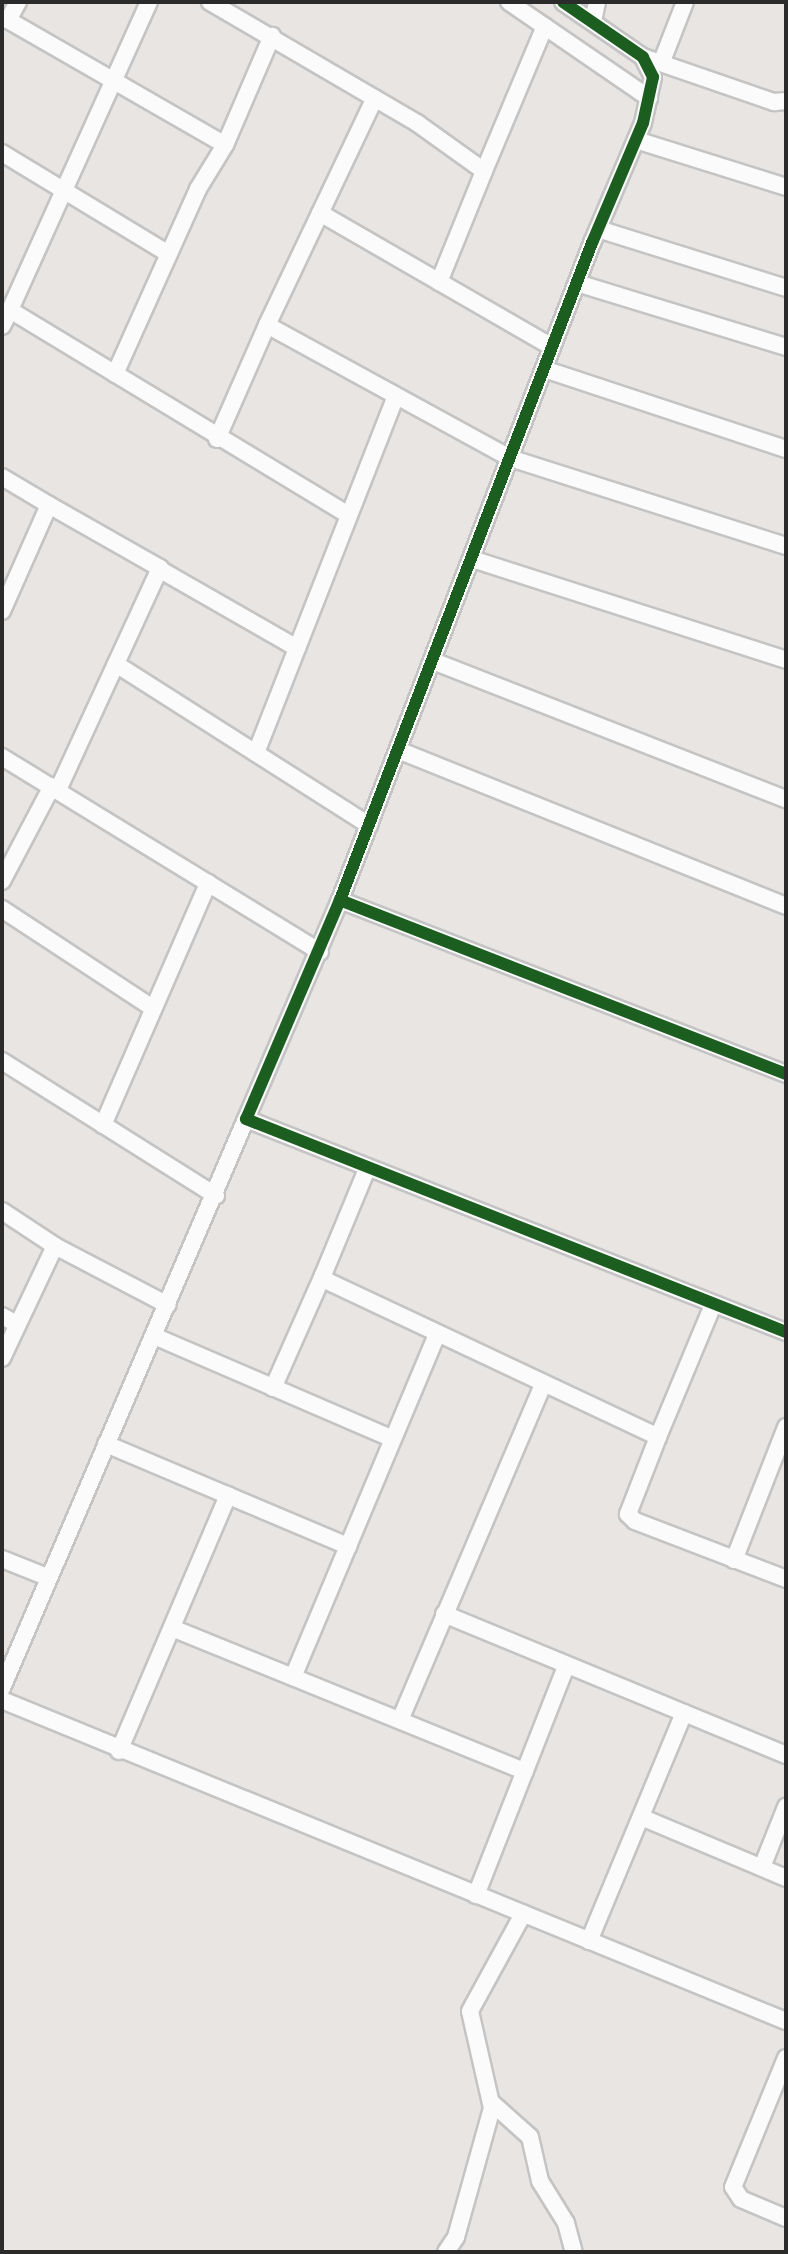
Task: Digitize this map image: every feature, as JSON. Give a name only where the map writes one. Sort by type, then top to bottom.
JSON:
[{"type":"street","points":[[18,2],[5,17],[225,145]]},
{"type":"street","points":[[2,326],[149,2]]},
{"type":"street","points":[[210,2],[375,98],[484,171]]},
{"type":"street","points":[[509,2],[649,98]]},
{"type":"street","points":[[563,2],[643,57],[774,102],[786,101]]},
{"type":"street","points":[[593,21],[597,2]]},
{"type":"street","points":[[662,61],[685,2]]},
{"type":"street","points":[[439,282],[545,26]]},
{"type":"street","points":[[115,374],[169,254],[225,145],[272,36]]},
{"type":"street","points":[[2,1688],[47,1577],[320,952],[552,347],[636,140],[653,77],[643,57]]},
{"type":"street","points":[[217,439],[267,325],[375,98]]},
{"type":"street","points":[[636,140],[786,187]]},
{"type":"street","points":[[2,153],[169,254]]},
{"type":"street","points":[[320,213],[552,347]]},
{"type":"street","points":[[598,229],[786,288]]},
{"type":"street","points":[[577,283],[786,347]]},
{"type":"street","points":[[10,310],[217,439],[349,515]]},
{"type":"street","points":[[267,325],[510,458],[786,546]]},
{"type":"street","points":[[544,369],[786,449]]},
{"type":"street","points":[[256,753],[396,396]]},
{"type":"street","points":[[2,477],[297,648]]},
{"type":"street","points":[[3,606],[49,505]]},
{"type":"street","points":[[472,559],[786,660]]},
{"type":"street","points":[[2,881],[55,788],[159,569]]},
{"type":"street","points":[[433,661],[786,799]]},
{"type":"street","points":[[116,664],[369,825]]},
{"type":"street","points":[[398,750],[786,906]]},
{"type":"street","points":[[2,757],[320,952]]},
{"type":"street","points":[[103,1125],[208,883]]},
{"type":"street","points":[[340,900],[786,1074]]},
{"type":"street","points":[[2,909],[153,1008]]},
{"type":"street","points":[[2,1061],[216,1196]]},
{"type":"street","points":[[246,1119],[786,1332]]},
{"type":"street","points":[[273,1388],[367,1169]]},
{"type":"street","points":[[2,1211],[55,1246],[168,1305]]},
{"type":"street","points":[[2,1358],[9,1320],[55,1246]]},
{"type":"street","points":[[323,1275],[333,1287],[658,1437]]},
{"type":"street","points":[[713,1305],[628,1514],[635,1521],[786,1579]]},
{"type":"street","points":[[293,1677],[437,1335]]},
{"type":"street","points":[[154,1336],[393,1439]]},
{"type":"street","points":[[400,1720],[543,1384]]},
{"type":"street","points":[[734,1560],[779,1464],[786,1427]]},
{"type":"street","points":[[106,1444],[348,1546]]},
{"type":"street","points":[[119,1751],[228,1495]]},
{"type":"street","points":[[2,1559],[47,1577]]},
{"type":"street","points":[[444,1614],[786,1755]]},
{"type":"street","points":[[172,1628],[525,1771]]},
{"type":"street","points":[[476,1895],[566,1666]]},
{"type":"street","points":[[2,1700],[119,1751],[786,2021]]},
{"type":"street","points":[[589,1941],[684,1713]]},
{"type":"street","points":[[762,1867],[786,1807]]},
{"type":"street","points":[[641,1817],[786,1878]]},
{"type":"street","points":[[446,2252],[490,2125],[492,2103],[470,2011],[523,1914]]},
{"type":"street","points":[[786,2058],[733,2187],[741,2199],[786,2218]]},
{"type":"street","points":[[492,2103],[530,2137],[540,2181],[566,2223],[574,2252]]},
{"type":"cycle path","points":[[340,900],[592,243],[643,123],[653,77],[643,57],[563,2]]},
{"type":"cycle path","points":[[786,1074],[340,900],[246,1119],[786,1332]]}]
